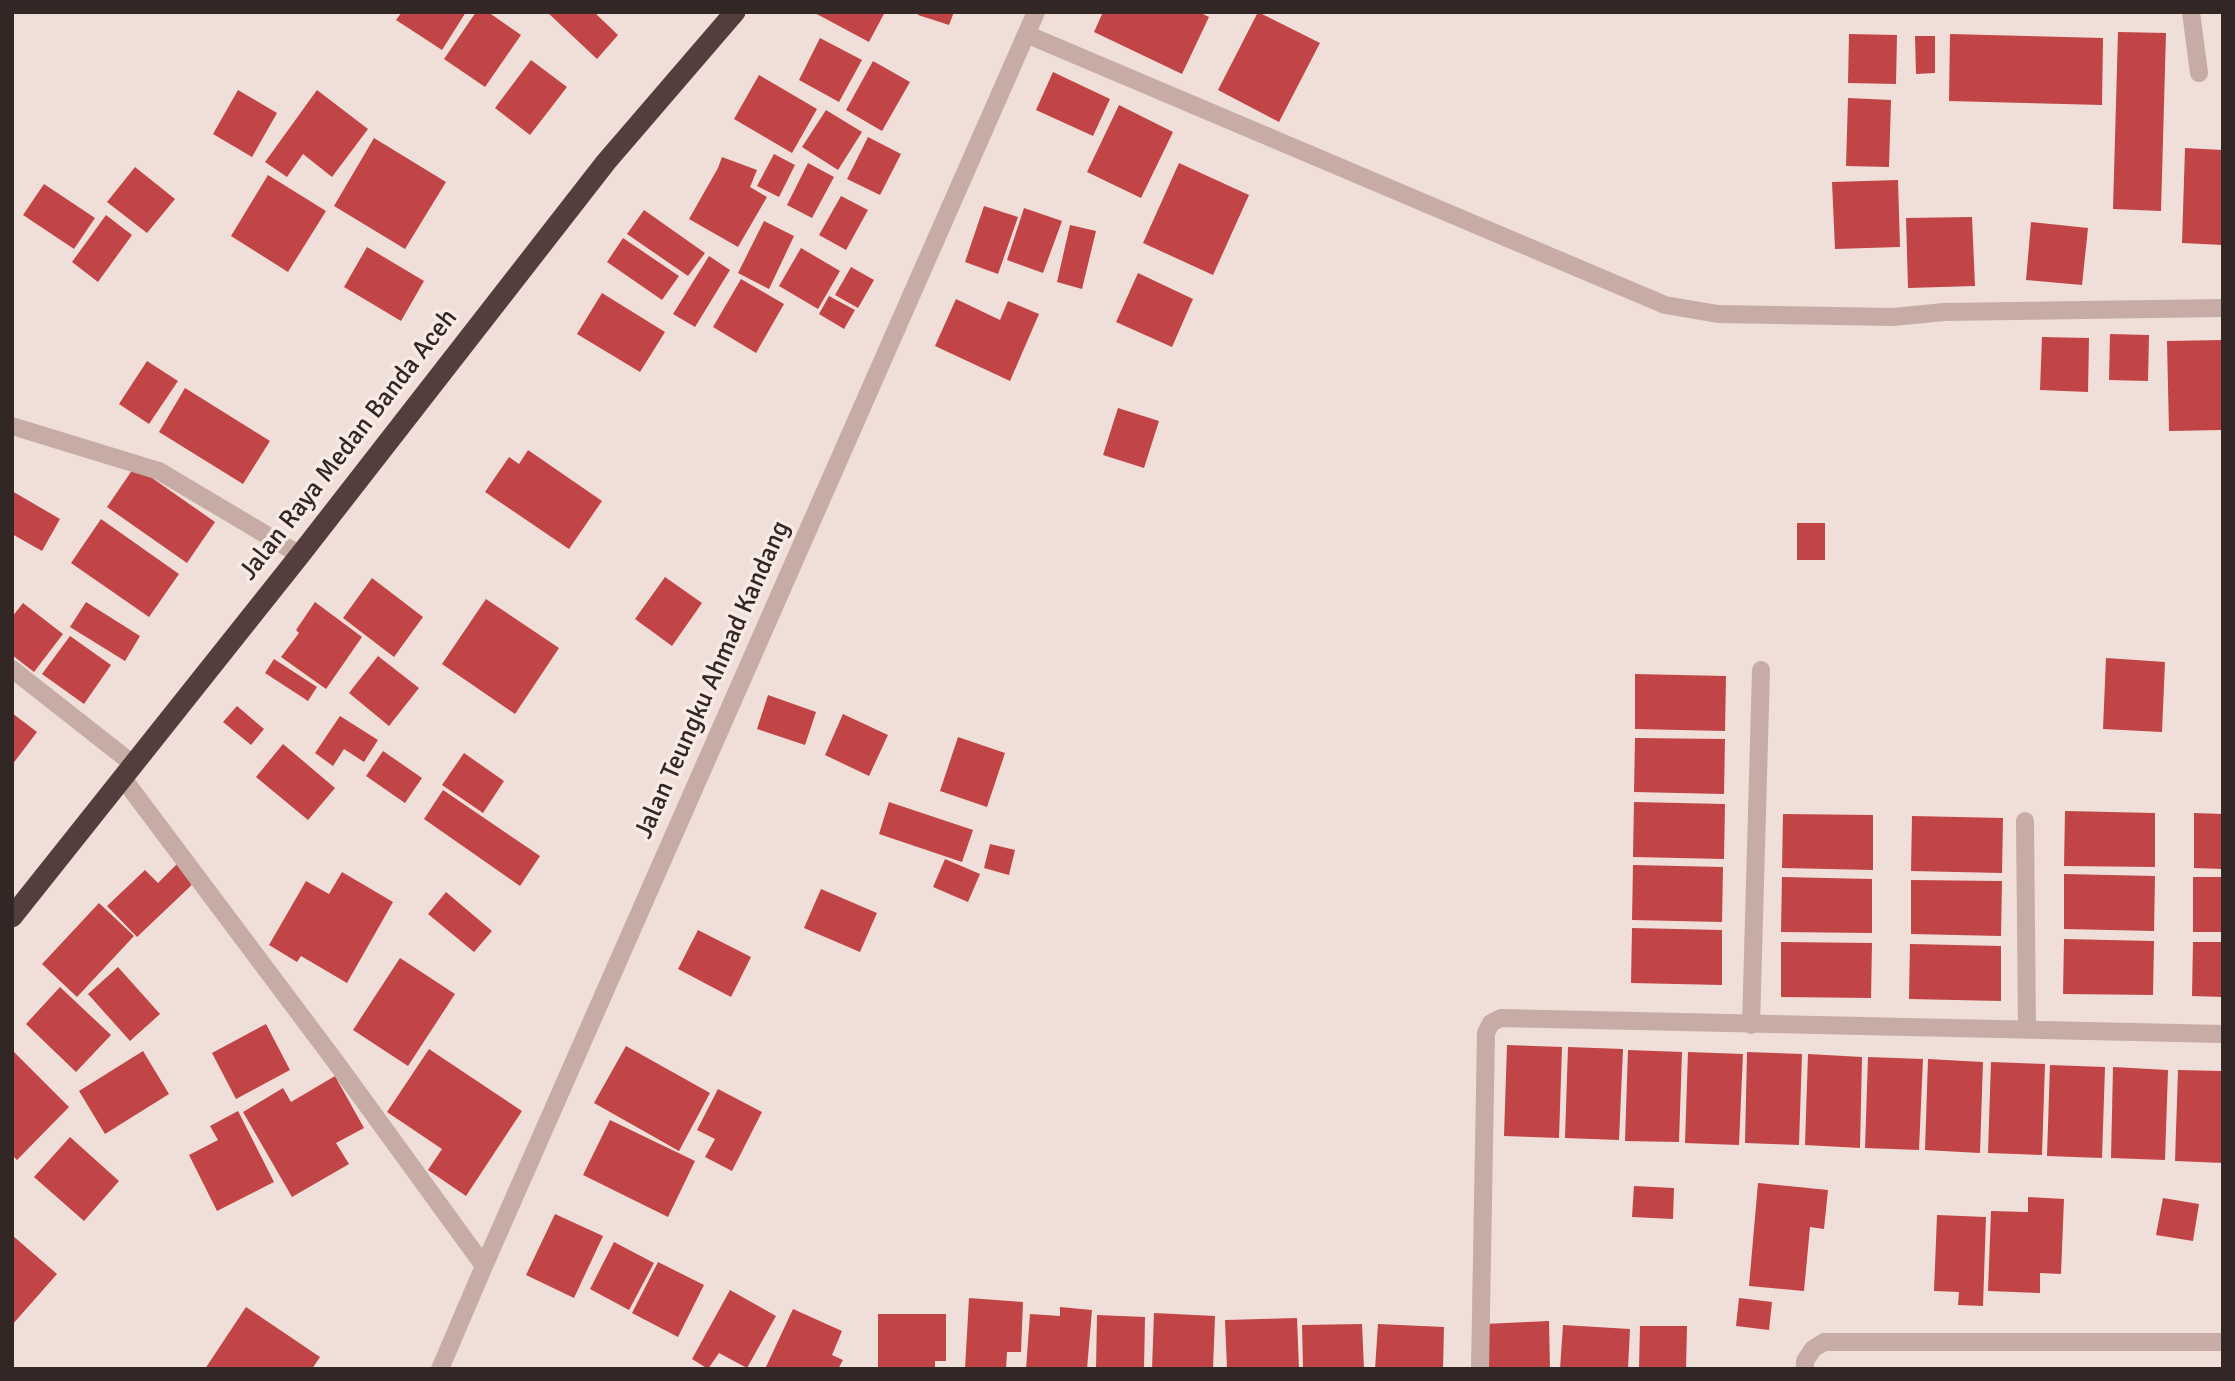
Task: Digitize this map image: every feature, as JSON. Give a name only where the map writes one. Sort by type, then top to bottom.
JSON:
[{"type":"highway","name":"Jalan Raya Medan Banda Aceh","points":[[12,917],[300,555],[606,162],[735,12]]},
{"type":"street","name":"Jalan Teungku Ahmad Kandang","points":[[440,1369],[1036,12]]},
{"type":"street","points":[[2191,12],[2199,73]]},
{"type":"street","points":[[1026,34],[1665,305],[1718,314],[1894,317],[1944,312],[2223,308]]},
{"type":"street","points":[[12,426],[159,471],[300,555]]},
{"type":"street","points":[[12,669],[127,771],[484,1266]]},
{"type":"street","points":[[1751,1025],[1761,670]]},
{"type":"street","points":[[2025,821],[2027,1030]]},
{"type":"street","points":[[1480,1369],[1486,1033],[1491,1023],[1501,1018],[2223,1034]]},
{"type":"street","points":[[1805,1369],[1805,1361],[1813,1349],[1824,1342],[2223,1342]]},
{"type":"building","points":[[402,12],[466,12],[442,50],[396,20]]},
{"type":"building","points":[[476,12],[488,12],[521,35],[485,87],[444,59]]},
{"type":"building","points":[[547,12],[594,12],[618,35],[597,59]]},
{"type":"building","points":[[813,12],[885,12],[869,42]]},
{"type":"building","points":[[919,12],[954,12],[949,25],[918,15]]},
{"type":"building","points":[[1103,12],[1199,12],[1209,17],[1182,74],[1094,32]]},
{"type":"building","points":[[1258,12],[1320,43],[1279,122],[1218,90]]},
{"type":"building","points":[[2118,32],[2166,33],[2161,211],[2113,209]]},
{"type":"building","points":[[1849,34],[1897,35],[1896,84],[1848,83]]},
{"type":"building","points":[[1950,34],[2103,38],[2102,105],[1949,101]]},
{"type":"building","points":[[1915,36],[1935,36],[1935,73],[1916,74]]},
{"type":"building","points":[[820,38],[862,60],[839,102],[799,80]]},
{"type":"building","points":[[531,60],[567,87],[530,135],[495,108]]},
{"type":"building","points":[[873,61],[910,82],[882,131],[846,110]]},
{"type":"building","points":[[1053,72],[1110,99],[1093,136],[1036,110]]},
{"type":"building","points":[[759,75],[817,109],[792,153],[734,119]]},
{"type":"building","points":[[238,90],[277,113],[252,157],[213,134]]},
{"type":"building","points":[[317,90],[368,129],[332,177],[303,154],[287,177],[265,162]]},
{"type":"building","points":[[1848,98],[1891,100],[1889,167],[1846,166]]},
{"type":"building","points":[[1119,105],[1173,132],[1141,198],[1087,172]]},
{"type":"building","points":[[826,110],[862,132],[838,170],[802,147]]},
{"type":"building","points":[[868,137],[901,154],[880,195],[847,179]]},
{"type":"building","points":[[374,138],[446,182],[405,249],[334,206]]},
{"type":"building","points":[[2185,148],[2223,150],[2223,245],[2182,243]]},
{"type":"building","points":[[774,154],[795,165],[779,197],[757,186]]},
{"type":"building","points":[[722,157],[757,170],[750,187],[767,197],[738,247],[689,219]]},
{"type":"building","points":[[808,163],[834,177],[812,218],[787,205]]},
{"type":"building","points":[[1179,163],[1249,195],[1213,275],[1143,243]]},
{"type":"building","points":[[135,167],[175,199],[147,233],[107,202]]},
{"type":"building","points":[[268,175],[326,211],[288,272],[231,236]]},
{"type":"building","points":[[1898,180],[1900,247],[1835,249],[1832,182]]},
{"type":"building","points":[[44,184],[95,218],[74,249],[23,215]]},
{"type":"building","points":[[841,196],[868,210],[846,250],[819,235]]},
{"type":"building","points":[[984,206],[1018,217],[998,274],[965,262]]},
{"type":"building","points":[[1024,208],[1062,221],[1043,273],[1007,260]]},
{"type":"building","points":[[644,210],[705,253],[688,276],[627,234]]},
{"type":"building","points":[[106,215],[132,235],[98,282],[72,262]]},
{"type":"building","points":[[1972,217],[1975,286],[1908,288],[1906,218]]},
{"type":"building","points":[[764,221],[794,236],[769,289],[738,273]]},
{"type":"building","points":[[2031,222],[2088,228],[2082,285],[2026,280]]},
{"type":"building","points":[[1070,225],[1096,231],[1082,289],[1057,282]]},
{"type":"building","points":[[623,238],[679,276],[662,300],[607,262]]},
{"type":"building","points":[[367,247],[424,281],[401,321],[344,287]]},
{"type":"building","points":[[801,248],[840,271],[818,309],[779,286]]},
{"type":"building","points":[[709,256],[730,270],[695,327],[673,314]]},
{"type":"building","points":[[851,267],[874,280],[858,308],[835,295]]},
{"type":"building","points":[[1138,273],[1193,299],[1172,347],[1116,322]]},
{"type":"building","points":[[741,279],[784,304],[756,353],[713,327]]},
{"type":"building","points":[[602,293],[665,332],[640,372],[577,334]]},
{"type":"building","points":[[829,296],[855,310],[844,329],[819,314]]},
{"type":"building","points":[[956,299],[1000,320],[1008,301],[1039,314],[1010,381],[935,346]]},
{"type":"building","points":[[2110,334],[2149,335],[2148,381],[2109,380]]},
{"type":"building","points":[[2042,337],[2089,338],[2088,392],[2040,390]]},
{"type":"building","points":[[2223,340],[2223,430],[2169,431],[2167,341]]},
{"type":"building","points":[[147,361],[178,381],[149,424],[119,404]]},
{"type":"building","points":[[185,388],[270,441],[243,484],[159,432]]},
{"type":"building","points":[[1118,408],[1159,421],[1144,468],[1103,455]]},
{"type":"building","points":[[528,450],[602,501],[569,549],[485,492],[509,457],[519,464]]},
{"type":"building","points":[[135,466],[215,522],[187,563],[107,507]]},
{"type":"building","points":[[12,491],[60,519],[42,551],[12,534]]},
{"type":"building","points":[[101,519],[179,574],[149,617],[71,563]]},
{"type":"building","points":[[1797,523],[1825,523],[1825,560],[1797,560]]},
{"type":"building","points":[[665,577],[702,603],[672,646],[635,619]]},
{"type":"building","points":[[372,578],[423,617],[394,657],[343,618]]},
{"type":"building","points":[[486,599],[559,648],[515,714],[442,664]]},
{"type":"building","points":[[86,602],[140,636],[125,661],[70,627]]},
{"type":"building","points":[[315,602],[362,637],[326,689],[281,657],[299,633],[296,630]]},
{"type":"building","points":[[23,603],[63,634],[34,672],[12,655],[12,617]]},
{"type":"building","points":[[70,636],[111,665],[84,704],[42,674]]},
{"type":"building","points":[[378,656],[419,688],[389,726],[349,693]]},
{"type":"building","points":[[2106,658],[2165,662],[2162,732],[2103,729]]},
{"type":"building","points":[[274,659],[317,687],[308,701],[265,673]]},
{"type":"building","points":[[1635,674],[1726,676],[1725,731],[1635,729]]},
{"type":"building","points":[[768,695],[816,712],[805,745],[757,729]]},
{"type":"building","points":[[237,706],[264,729],[251,745],[223,722]]},
{"type":"building","points":[[12,713],[37,732],[12,765]]},
{"type":"building","points":[[843,714],[888,735],[869,776],[825,755]]},
{"type":"building","points":[[340,716],[378,740],[364,762],[344,749],[333,766],[315,753]]},
{"type":"building","points":[[958,737],[1005,753],[987,807],[940,791]]},
{"type":"building","points":[[1635,738],[1725,739],[1724,794],[1634,792]]},
{"type":"building","points":[[283,744],[335,788],[308,820],[256,777]]},
{"type":"building","points":[[383,751],[422,778],[405,803],[366,776]]},
{"type":"building","points":[[464,753],[504,781],[483,813],[442,785]]},
{"type":"building","points":[[443,790],[540,856],[520,886],[424,819]]},
{"type":"building","points":[[889,802],[973,830],[962,862],[879,834]]},
{"type":"building","points":[[1634,802],[1725,804],[1724,859],[1633,857]]},
{"type":"building","points":[[2065,811],[2155,813],[2155,867],[2064,866]]},
{"type":"building","points":[[2194,813],[2223,814],[2223,869],[2194,868]]},
{"type":"building","points":[[1783,814],[1873,815],[1873,870],[1782,868]]},
{"type":"building","points":[[1912,816],[2003,818],[2002,873],[1911,871]]},
{"type":"building","points":[[990,844],[1015,850],[1009,875],[984,868]]},
{"type":"building","points":[[945,859],[980,874],[968,902],[933,887]]},
{"type":"building","points":[[179,862],[197,880],[137,937],[107,906],[145,870],[158,883]]},
{"type":"building","points":[[1633,865],[1723,867],[1722,922],[1632,920]]},
{"type":"building","points":[[342,872],[393,902],[347,983],[301,956],[297,962],[269,945],[306,881],[329,894]]},
{"type":"building","points":[[2064,874],[2155,876],[2154,931],[2064,929]]},
{"type":"building","points":[[1782,877],[1872,879],[1872,933],[1781,932]]},
{"type":"building","points":[[2193,877],[2223,877],[2223,932],[2193,932]]},
{"type":"building","points":[[1911,880],[2002,881],[2001,936],[1911,934]]},
{"type":"building","points":[[821,889],[877,913],[860,952],[804,928]]},
{"type":"building","points":[[446,892],[492,931],[474,952],[428,914]]},
{"type":"building","points":[[99,903],[134,936],[77,997],[42,964]]},
{"type":"building","points":[[1632,928],[1722,930],[1722,985],[1631,983]]},
{"type":"building","points":[[698,930],[751,957],[731,997],[678,969]]},
{"type":"building","points":[[2064,939],[2154,941],[2153,995],[2063,994]]},
{"type":"building","points":[[1781,942],[1872,943],[1871,998],[1781,997]]},
{"type":"building","points":[[2193,942],[2223,942],[2223,997],[2192,996]]},
{"type":"building","points":[[1910,944],[2001,946],[2001,1001],[1909,999]]},
{"type":"building","points":[[400,958],[455,994],[408,1066],[353,1030]]},
{"type":"building","points":[[118,967],[160,1014],[130,1041],[88,994]]},
{"type":"building","points":[[60,987],[111,1035],[76,1072],[26,1024]]},
{"type":"building","points":[[266,1024],[290,1070],[236,1099],[212,1053]]},
{"type":"building","points":[[1507,1045],[1562,1047],[1559,1138],[1504,1136]]},
{"type":"building","points":[[626,1046],[710,1093],[679,1151],[594,1103]]},
{"type":"building","points":[[1568,1047],[1623,1049],[1619,1140],[1565,1138]]},
{"type":"building","points":[[429,1049],[522,1111],[466,1196],[428,1170],[442,1149],[387,1112]]},
{"type":"building","points":[[1628,1050],[1682,1052],[1679,1142],[1625,1141]]},
{"type":"building","points":[[143,1051],[169,1094],[105,1134],[79,1091]]},
{"type":"building","points":[[14,1052],[69,1107],[17,1160],[12,1155]]},
{"type":"building","points":[[1688,1052],[1743,1054],[1739,1145],[1685,1143]]},
{"type":"building","points":[[1747,1052],[1802,1054],[1799,1145],[1745,1143]]},
{"type":"building","points":[[1808,1054],[1862,1057],[1860,1148],[1805,1145]]},
{"type":"building","points":[[1868,1057],[1923,1059],[1919,1150],[1865,1148]]},
{"type":"building","points":[[1928,1059],[1983,1062],[1980,1153],[1925,1150]]},
{"type":"building","points":[[1991,1062],[2045,1064],[2042,1155],[1988,1153]]},
{"type":"building","points":[[2050,1065],[2105,1067],[2102,1158],[2047,1156]]},
{"type":"building","points":[[2113,1067],[2168,1070],[2165,1160],[2111,1158]]},
{"type":"building","points":[[2178,1070],[2223,1071],[2223,1163],[2175,1161]]},
{"type":"building","points":[[335,1076],[364,1128],[336,1143],[349,1164],[292,1197],[243,1112],[283,1088],[291,1102]]},
{"type":"building","points":[[718,1089],[762,1112],[732,1171],[705,1157],[715,1139],[697,1130]]},
{"type":"building","points":[[238,1111],[274,1182],[217,1211],[189,1155],[218,1140],[210,1126]]},
{"type":"building","points":[[610,1120],[695,1161],[668,1217],[583,1175]]},
{"type":"building","points":[[70,1137],[119,1181],[84,1221],[34,1177]]},
{"type":"building","points":[[1758,1183],[1828,1190],[1824,1229],[1810,1227],[1804,1291],[1749,1286]]},
{"type":"building","points":[[1634,1186],[1674,1188],[1673,1219],[1632,1217]]},
{"type":"building","points":[[2028,1197],[2064,1199],[2061,1274],[2040,1273],[2040,1293],[1988,1291],[1991,1211],[2028,1212]]},
{"type":"building","points":[[2163,1198],[2199,1204],[2193,1241],[2156,1235]]},
{"type":"building","points":[[555,1214],[603,1236],[574,1298],[526,1275]]},
{"type":"building","points":[[1937,1215],[1986,1217],[1983,1306],[1958,1305],[1959,1292],[1934,1291]]},
{"type":"building","points":[[12,1235],[57,1274],[12,1325]]},
{"type":"building","points":[[614,1242],[654,1263],[629,1310],[590,1289]]},
{"type":"building","points":[[658,1262],[704,1285],[678,1337],[632,1313]]},
{"type":"building","points":[[730,1290],[776,1316],[747,1368],[719,1353],[708,1369],[692,1359]]},
{"type":"building","points":[[969,1298],[1023,1302],[1021,1352],[1007,1352],[1006,1369],[965,1369]]},
{"type":"building","points":[[1739,1298],[1772,1302],[1769,1330],[1736,1326]]},
{"type":"building","points":[[246,1307],[320,1357],[312,1369],[205,1369]]},
{"type":"building","points":[[1060,1307],[1092,1310],[1087,1369],[1026,1369],[1030,1314],[1060,1316]]},
{"type":"building","points":[[793,1309],[842,1331],[832,1355],[843,1360],[838,1369],[765,1369]]},
{"type":"building","points":[[1154,1313],[1215,1316],[1213,1369],[1152,1369]]},
{"type":"building","points":[[878,1314],[946,1314],[946,1361],[935,1361],[935,1369],[878,1369]]},
{"type":"building","points":[[1097,1315],[1145,1317],[1144,1369],[1096,1369]]},
{"type":"building","points":[[1297,1318],[1299,1368],[1227,1369],[1225,1320]]},
{"type":"building","points":[[1549,1321],[1550,1369],[1486,1369],[1484,1324]]},
{"type":"building","points":[[1362,1324],[1364,1369],[1303,1369],[1302,1325]]},
{"type":"building","points":[[1378,1324],[1444,1327],[1443,1369],[1375,1369]]},
{"type":"building","points":[[1563,1325],[1630,1329],[1628,1369],[1560,1369]]},
{"type":"building","points":[[1640,1326],[1687,1326],[1686,1369],[1639,1369]]}]
